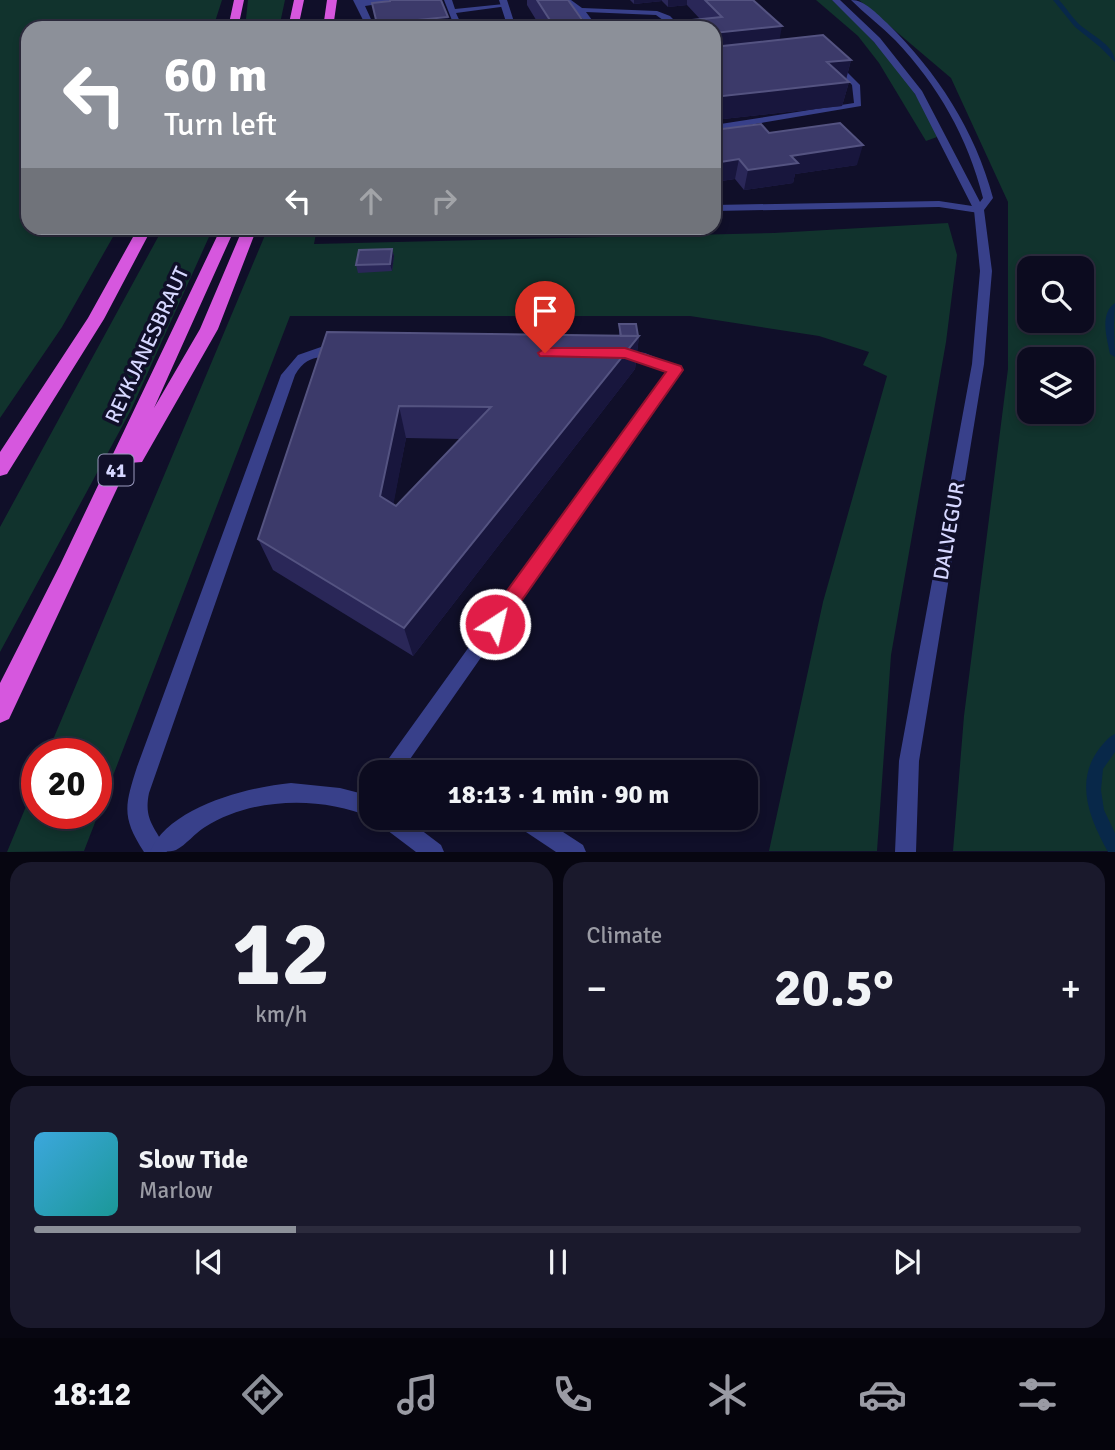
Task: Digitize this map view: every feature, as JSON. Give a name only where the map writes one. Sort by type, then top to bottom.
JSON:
[{"type":"highway","points":[[234,21],[239,0]]},
{"type":"highway","points":[[294,21],[299,0]]},
{"type":"highway","points":[[329,21],[332,0]]},
{"type":"highway","points":[[0,468],[96,319],[141,235]]},
{"type":"highway","name":"REYKJANESBRAUT","points":[[0,710],[68,572],[225,235]]},
{"type":"highway","points":[[68,572],[209,329],[247,235]]},
{"type":"street","points":[[368,21],[359,2],[401,0]]},
{"type":"street","points":[[448,0],[456,21]]},
{"type":"street","points":[[567,0],[589,21]]},
{"type":"street","name":"DALVEGUR","points":[[836,0],[877,40],[919,93],[979,210],[986,271],[978,363],[909,761],[905,852]]},
{"type":"street","name":"DALVEGUR","points":[[855,0],[903,44],[943,94],[985,180],[988,198],[979,210]]},
{"type":"street","points":[[452,11],[503,3],[509,21]]},
{"type":"street","points":[[580,10],[657,13],[668,21]]},
{"type":"street","points":[[721,127],[858,104],[856,85],[830,56]]},
{"type":"street","points":[[721,208],[939,204],[979,210]]},
{"type":"street","points":[[357,351],[317,351],[304,355],[293,364],[147,767],[136,805],[136,817],[159,852],[195,821],[223,806],[259,796],[326,795],[359,800]]},
{"type":"street","points":[[398,760],[676,370],[640,356],[599,353]]},
{"type":"street","points":[[404,830],[434,852]]},
{"type":"street","points":[[541,830],[576,852]]},
{"type":"green space","points":[[0,0],[222,0],[215,21],[21,21],[21,235],[114,235],[62,327],[0,418]]},
{"type":"green space","points":[[248,0],[285,0],[280,21],[246,21]]},
{"type":"green space","points":[[816,0],[832,0],[878,46],[918,98],[937,137],[926,141],[879,63],[858,36]]},
{"type":"green space","points":[[859,0],[1115,0],[1115,851],[953,851],[964,716],[1008,369],[1008,202],[951,78]]},
{"type":"green space","points":[[948,223],[957,255],[946,342],[891,655],[877,851],[769,851],[823,602],[887,376],[863,365],[869,352],[819,336],[690,316],[290,316],[112,778],[112,738],[54,738],[265,235],[316,235],[314,244],[721,234]]},
{"type":"green space","points":[[159,235],[210,235],[131,410],[0,652],[0,527]]},
{"type":"green space","points":[[21,818],[21,829],[92,829],[84,851],[7,852]]},
{"type":"building","points":[[441,0],[448,17],[376,21],[372,3]]},
{"type":"building","points":[[537,0],[568,0],[583,21],[550,21]]},
{"type":"building","points":[[705,0],[753,0],[782,26],[721,32],[721,21],[682,21],[722,17]]},
{"type":"building","points":[[823,35],[851,60],[827,62],[849,82],[721,96],[721,46]]},
{"type":"building","points":[[840,123],[863,145],[791,156],[798,163],[748,170],[739,159],[721,162],[721,129],[761,124],[769,133]]},
{"type":"building","points":[[392,249],[390,264],[356,265],[359,250]]},
{"type":"building","points":[[619,324],[636,324],[638,336],[621,336]]},
{"type":"building","points":[[327,332],[639,336],[404,628],[258,539]],"holes":[[[399,406],[491,407],[396,506],[380,496]]]},
{"type":"waterway","points":[[1056,0],[1077,26],[1102,45],[1115,60]]},
{"type":"waterway","points":[[1115,306],[1109,325],[1115,354]]},
{"type":"waterway","points":[[1115,741],[1097,765],[1093,790],[1100,820],[1115,848]]},
{"type":"route","points":[[495,624],[676,370],[625,353],[545,353]]}]
